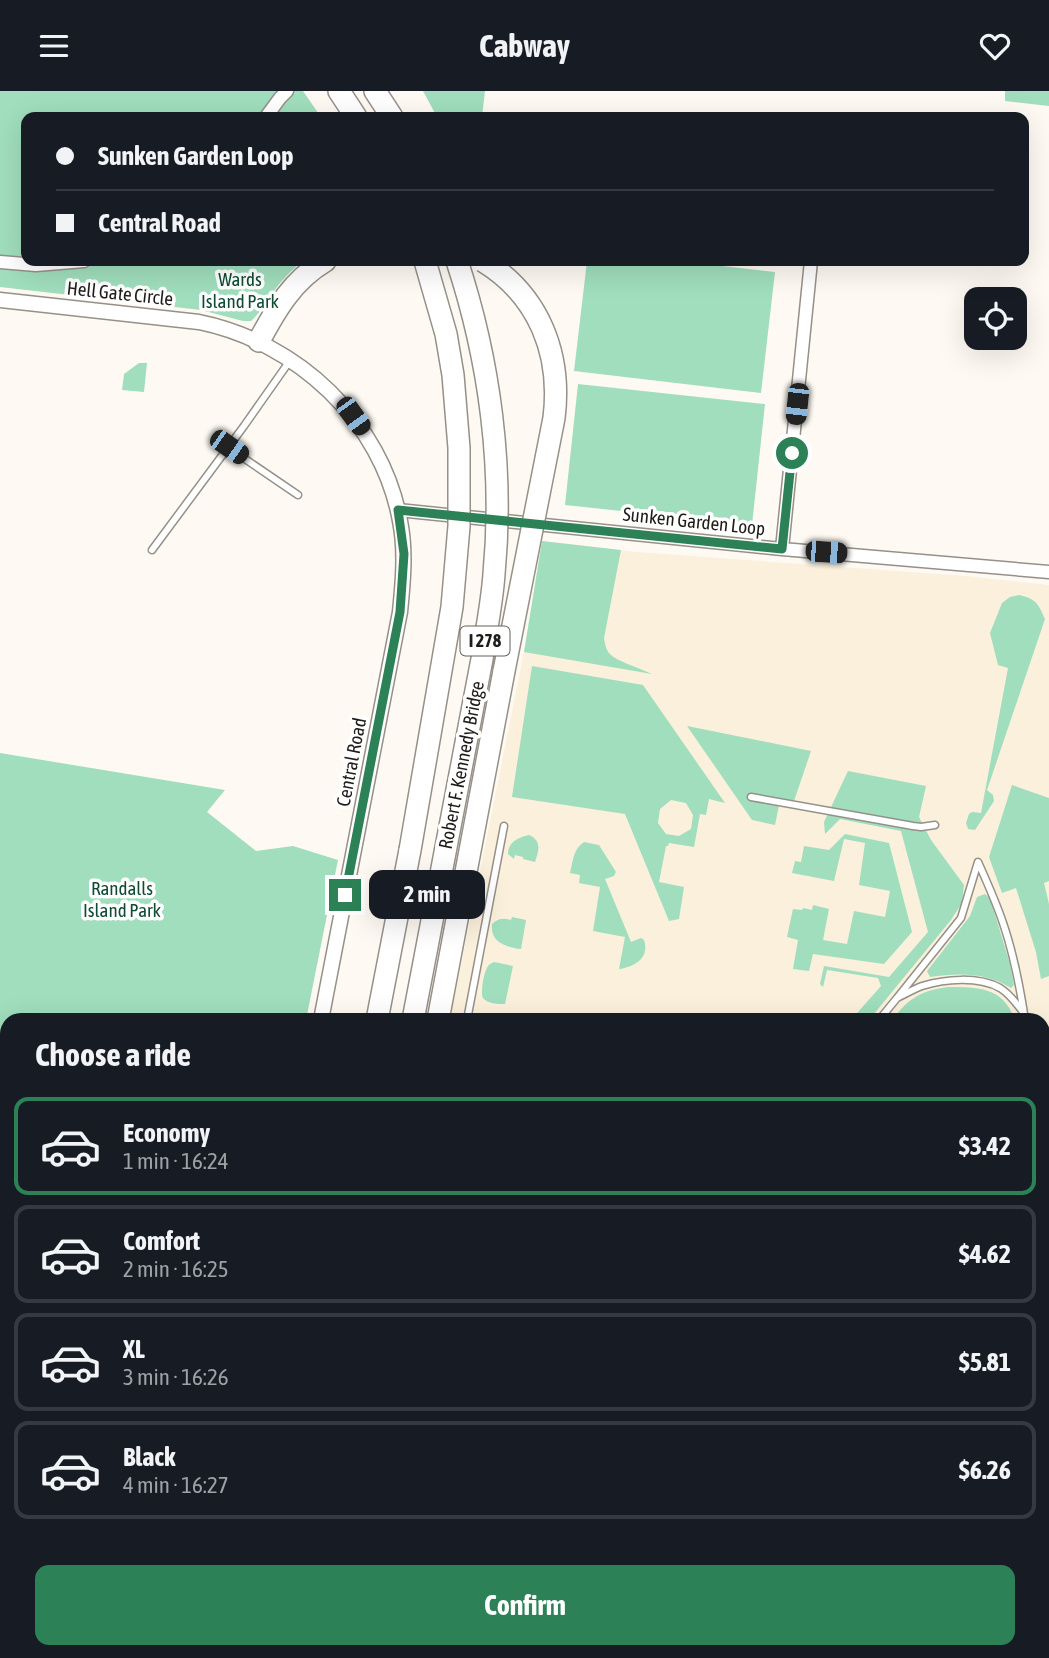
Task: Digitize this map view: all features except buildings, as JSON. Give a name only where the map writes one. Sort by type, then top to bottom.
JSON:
[{"type":"highway","points":[[339,91],[353,112]]},
{"type":"highway","points":[[375,91],[389,112]]},
{"type":"highway","points":[[259,341],[276,309],[290,291],[318,266]]},
{"type":"highway","name":"Robert F. Kennedy Bridge","points":[[378,1013],[452,607],[459,526],[459,448],[453,375],[446,334],[426,266]]},
{"type":"highway","name":"Robert F. Kennedy Bridge","points":[[413,1013],[482,659],[496,542],[496,471],[488,390],[473,316],[458,266]]},
{"type":"highway","points":[[439,1013],[555,406],[554,369],[541,324],[512,283],[490,266]]},
{"type":"street","points":[[270,112],[287,91]]},
{"type":"street","points":[[0,262],[21,264]]},
{"type":"street","name":"Sunken Garden Loop","points":[[398,510],[782,549],[810,266]]},
{"type":"street","name":"Hell Gate Circle","points":[[0,300],[188,320],[218,326],[259,341],[323,385],[353,416],[378,456],[398,510]]},
{"type":"street","name":"Central Road","points":[[322,1013],[400,612],[404,554],[398,510]]},
{"type":"street","points":[[782,549],[1049,572]]},
{"type":"lane","points":[[152,550],[290,360]]},
{"type":"lane","points":[[229,447],[298,495]]},
{"type":"lane","points":[[751,797],[913,826],[935,825]]},
{"type":"lane","points":[[468,1013],[503,825]]},
{"type":"lane","points":[[885,1013],[961,918],[978,862],[1003,922],[1018,977],[1023,1012]]},
{"type":"lane","points":[[897,998],[921,986],[941,982],[974,981],[999,988],[1013,998],[1023,1012]]},
{"type":"shaded area","points":[[542,541],[636,552],[966,576],[1049,585],[1049,1013],[451,1013],[524,652]]},
{"type":"green space","name":"Wards Island Park","points":[[0,91],[303,91],[318,112],[21,112],[21,266],[297,266],[251,321],[201,310],[0,287]]},
{"type":"green space","points":[[423,91],[485,91],[483,112],[434,112]]},
{"type":"green space","points":[[1005,91],[1049,91],[1049,106],[1005,101]]},
{"type":"green space","points":[[586,266],[722,266],[775,272],[761,393],[574,371]]},
{"type":"green space","points":[[139,363],[147,363],[144,392],[122,390],[124,374]]},
{"type":"green space","points":[[578,384],[765,404],[752,525],[565,505]]},
{"type":"green space","points":[[542,541],[621,550],[604,638],[605,645],[613,657],[652,674],[524,652]]},
{"type":"green space","points":[[1019,595],[1036,603],[1045,619],[987,790],[993,795],[994,801],[975,830],[968,829],[966,823],[969,814],[981,813],[1008,668],[998,665],[990,633],[1002,603]]},
{"type":"green space","points":[[532,666],[643,685],[725,803],[709,799],[706,815],[700,814],[694,847],[669,843],[666,846],[659,882],[684,887],[679,919],[669,921],[625,814],[512,797]],"holes":[[[671,800],[686,803],[693,815],[691,829],[679,836],[666,834],[658,823],[660,809]]]},
{"type":"green space","points":[[687,726],[811,751],[794,801],[780,800],[775,825],[752,820]]},
{"type":"green space","name":"Randalls Island Park","points":[[0,753],[225,790],[207,812],[256,851],[293,846],[338,860],[307,1013],[0,1013]]},
{"type":"green space","points":[[848,771],[926,786],[919,817],[931,840],[964,885],[962,903],[951,920],[875,1013],[857,1013],[881,986],[878,978],[827,970],[823,987],[820,984],[824,966],[889,977],[928,932],[901,831],[840,819],[825,834],[824,822]]},
{"type":"green space","points":[[1012,785],[1049,798],[1049,881],[1044,883],[1049,904],[1049,976],[1041,979],[1036,952],[1016,888],[1002,893],[989,857]]},
{"type":"green space","points":[[845,834],[889,843],[912,932],[884,964],[813,954],[809,971],[793,969],[798,940],[787,937],[793,909],[812,910],[813,905],[829,909],[823,940],[847,944],[854,911],[885,917],[890,891],[859,885],[865,843],[844,839],[834,881],[792,873],[795,861],[801,862],[804,846],[829,850]]},
{"type":"green space","points":[[529,835],[538,843],[535,862],[515,855],[514,859],[508,854],[515,841]]},
{"type":"green space","points":[[584,842],[599,845],[616,872],[614,876],[605,879],[631,942],[641,938],[644,940],[643,957],[630,966],[619,969],[625,937],[593,931],[600,887],[579,883],[580,875],[570,873],[576,852]]},
{"type":"green space","points":[[985,894],[990,898],[1014,985],[1011,988],[982,976],[972,975],[930,977],[927,971],[970,916],[977,897]]},
{"type":"green space","points":[[512,917],[526,920],[521,949],[500,943],[492,930],[494,922],[501,919],[511,920]]},
{"type":"green space","points":[[494,962],[513,966],[505,1004],[490,1003],[482,995],[486,971]]},
{"type":"green space","points":[[948,987],[989,991],[1004,1001],[1012,1013],[898,1013],[916,997]]},
{"type":"route","points":[[345,895],[400,612],[404,554],[398,510],[782,549],[792,453]]}]
